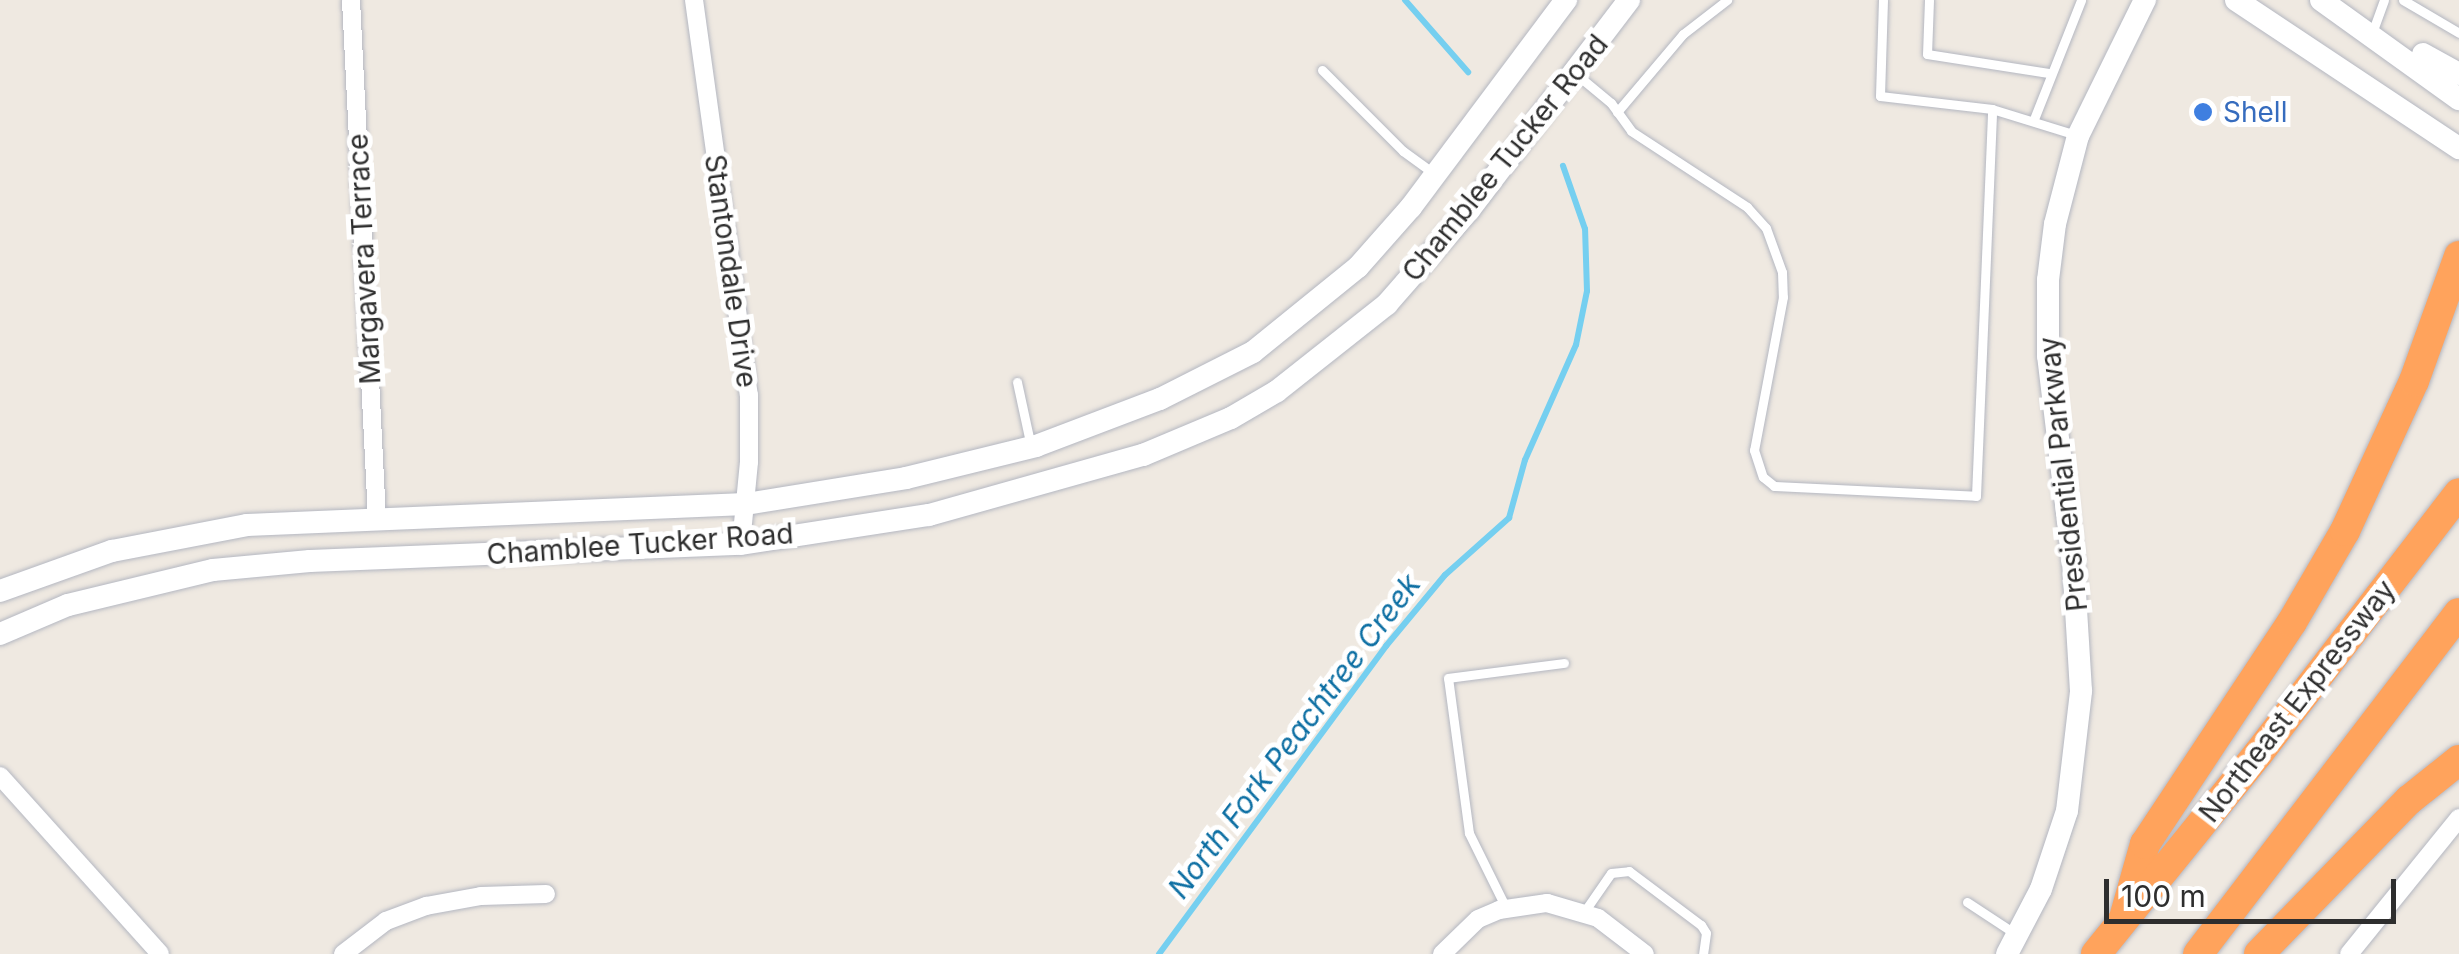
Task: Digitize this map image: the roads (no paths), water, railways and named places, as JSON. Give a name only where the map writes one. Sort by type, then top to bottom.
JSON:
[{"type":"highway","points":[[2124,918],[2145,844],[2292,622],[2345,530],[2414,382],[2459,256]]},
{"type":"highway","name":"Northeast Expressway","points":[[2096,954],[2258,754],[2459,493]]},
{"type":"highway","points":[[2198,954],[2459,613]]},
{"type":"highway","points":[[2259,954],[2409,800],[2459,760]]},
{"type":"main road","name":"Chamblee Tucker Road","points":[[0,591],[112,551],[247,525],[746,504],[906,478],[1031,447],[1160,399],[1252,352],[1304,316],[1358,267],[1435,175],[1566,0]]},
{"type":"main road","name":"Chamblee Tucker Road","points":[[0,634],[68,606],[212,570],[310,561],[741,544],[929,515],[1143,455],[1246,409],[1332,351],[1387,304],[1469,210],[1630,0]]},
{"type":"main road","name":"Presidential Parkway","points":[[2012,944],[2041,890],[2067,811],[2082,691],[2073,562],[2048,356],[2048,280],[2055,224],[2078,136],[2144,0]]},
{"type":"main road","points":[[2236,0],[2459,148]]},
{"type":"main road","points":[[2321,0],[2459,99]]},
{"type":"main road","points":[[2371,36],[2404,40],[2444,70],[2459,74]]},
{"type":"street","name":"Margavera Terrace","points":[[351,0],[377,518]]},
{"type":"street","name":"Stantondale Drive","points":[[694,0],[749,394],[741,544]]},
{"type":"street","points":[[0,776],[160,954]]},
{"type":"street","points":[[2349,954],[2459,818]]},
{"type":"street","points":[[343,954],[386,920],[426,906],[481,896],[546,894]]},
{"type":"street","points":[[1442,954],[1478,919],[1507,908],[1547,903],[1598,918],[1646,954]]},
{"type":"lane","points":[[1617,112],[1683,34],[1727,0]]},
{"type":"lane","points":[[1883,0],[1880,96],[1992,108],[2078,136]]},
{"type":"lane","points":[[1929,0],[1927,54],[2049,74]]},
{"type":"lane","points":[[2034,119],[2081,0]]},
{"type":"lane","points":[[2371,36],[2384,0]]},
{"type":"lane","points":[[2404,0],[2459,33]]},
{"type":"lane","points":[[1322,70],[1402,151],[1435,175]]},
{"type":"lane","points":[[1574,72],[1632,131],[1747,207],[1766,228],[1775,248],[1783,297],[1754,450],[1763,477],[1774,486],[1976,496],[1992,108]]},
{"type":"lane","points":[[1017,382],[1031,447]]},
{"type":"lane","points":[[1507,908],[1469,833],[1448,678],[1564,663]]},
{"type":"lane","points":[[1583,914],[1611,873],[1628,871],[1701,925],[1706,933],[1703,954]]},
{"type":"lane","points":[[1967,902],[2012,944]]},
{"type":"waterway","name":"North Fork Peachtree Creek","points":[[1405,0],[1468,72]]},
{"type":"waterway","name":"North Fork Peachtree Creek","points":[[1159,954],[1386,646],[1445,575],[1509,518],[1525,460],[1576,345],[1587,291],[1585,229],[1563,166]]},
{"type":"place","name":"Shell","points":[[2203,112]]}]
